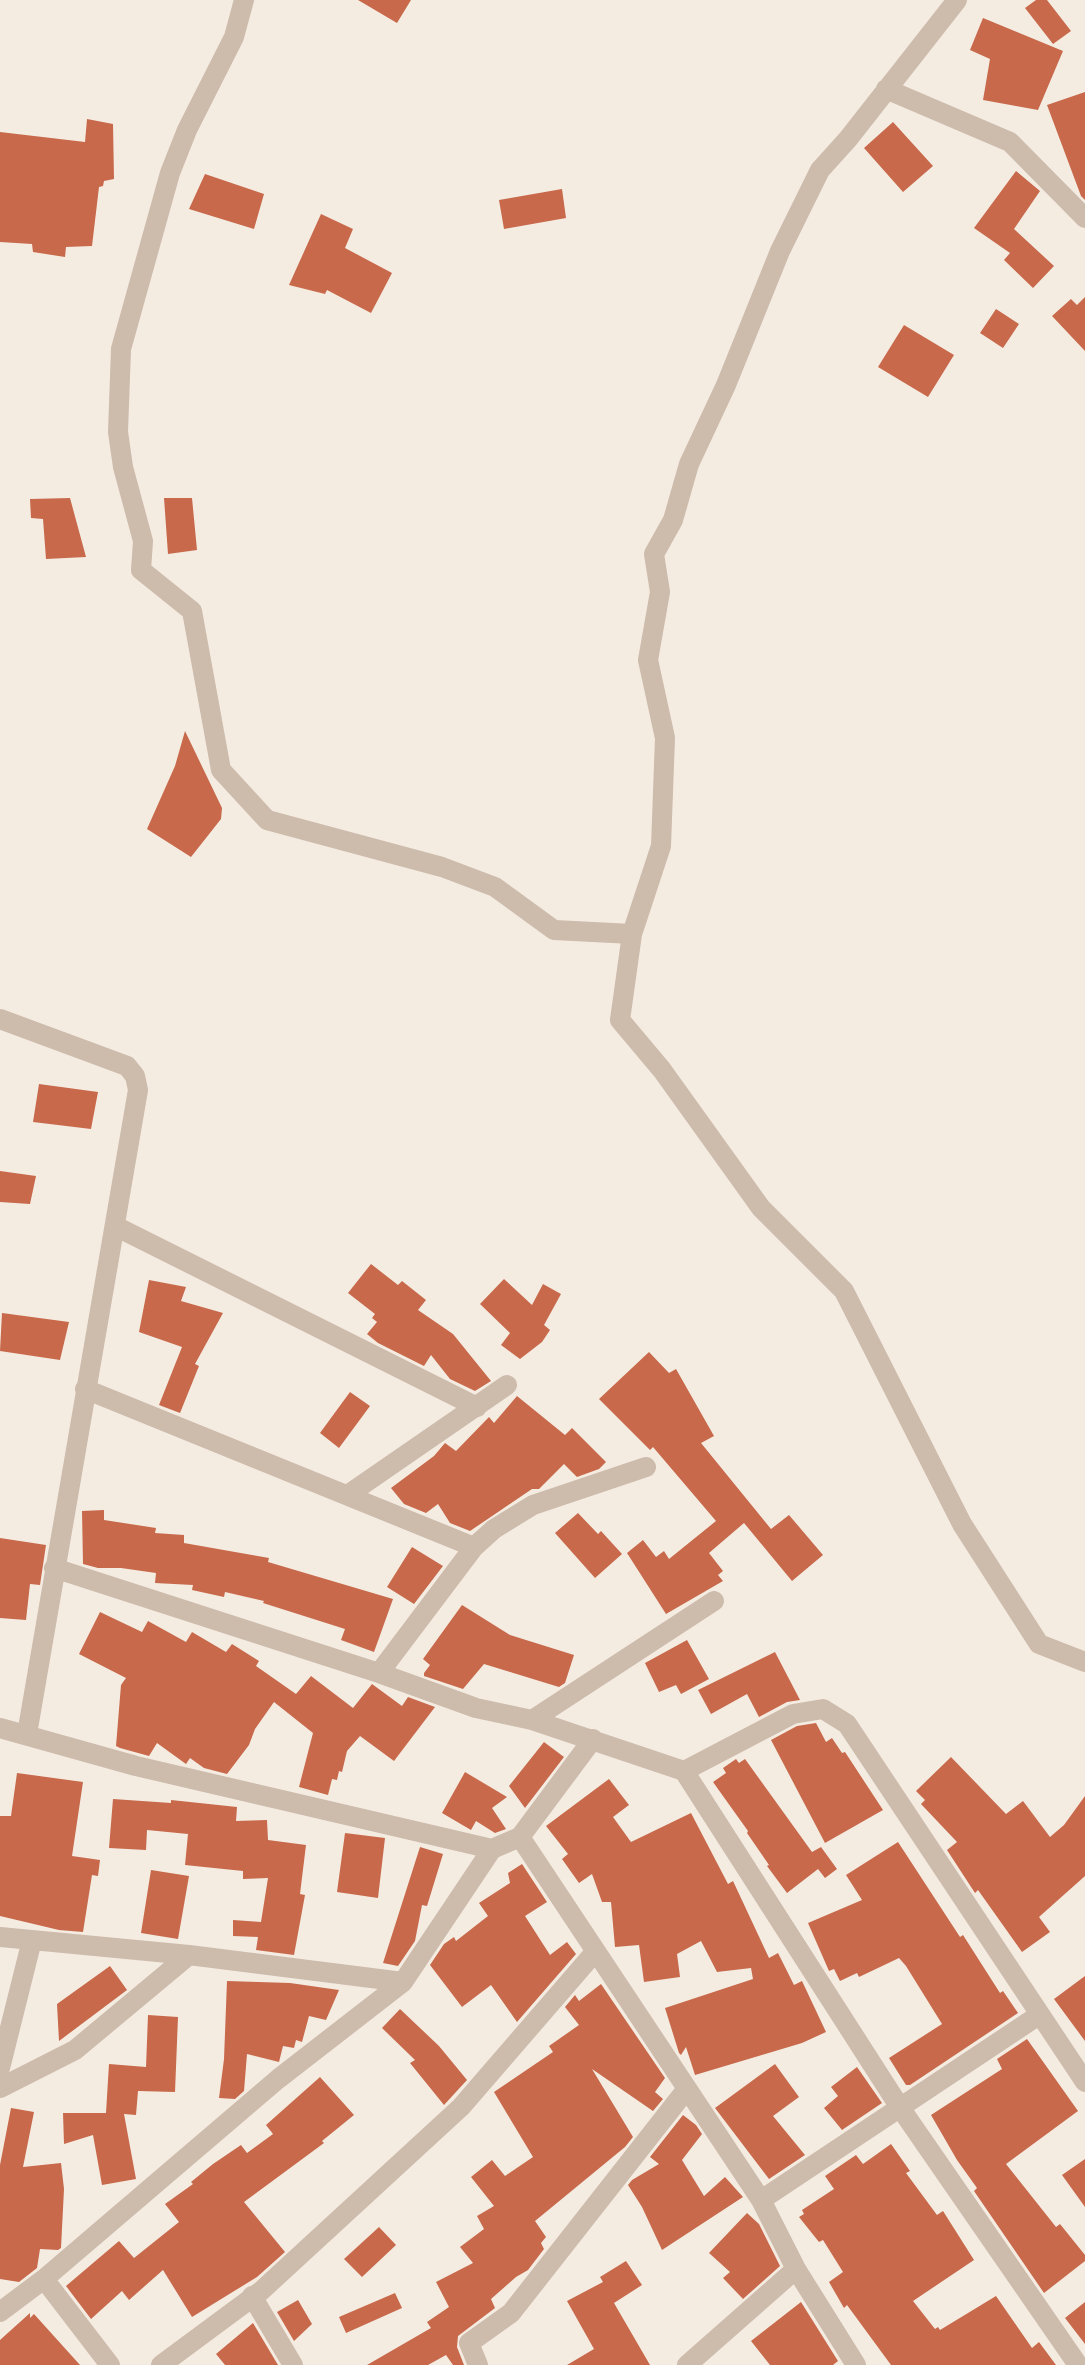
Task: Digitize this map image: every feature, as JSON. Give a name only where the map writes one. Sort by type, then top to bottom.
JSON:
[{"type":"street","points":[[244,0],[234,37],[187,130],[170,173],[121,349],[118,432],[123,467],[143,541],[141,570],[192,611],[221,770],[267,820],[442,867],[495,887],[554,930],[632,934]]},
{"type":"street","points":[[957,0],[820,170],[780,251],[726,385],[689,464],[673,520],[654,554],[660,592],[648,660],[665,738],[661,846],[632,934],[620,1020],[662,1070],[761,1208],[844,1291],[962,1524],[1039,1644],[1085,1662]]},
{"type":"street","points":[[886,89],[1010,142],[1085,218]]},
{"type":"street","points":[[0,1019],[127,1066],[135,1076],[138,1090],[27,1734]]},
{"type":"street","points":[[115,1226],[477,1407]]},
{"type":"street","points":[[349,1494],[507,1385]]},
{"type":"street","points":[[85,1389],[474,1547]]},
{"type":"street","points":[[379,1673],[474,1547],[494,1529],[533,1505],[646,1467]]},
{"type":"street","points":[[54,1568],[379,1673],[476,1708],[532,1720],[684,1771],[899,2106],[1078,2365]]},
{"type":"street","points":[[532,1720],[714,1601]]},
{"type":"street","points":[[684,1771],[793,1714],[823,1709],[847,1724],[1085,2082]]},
{"type":"street","points":[[0,1728],[136,1766],[492,1849]]},
{"type":"street","points":[[0,2312],[44,2279],[278,2079],[403,1982],[492,1849],[520,1837],[593,1739]]},
{"type":"street","points":[[520,1837],[761,2200],[796,2269],[856,2365]]},
{"type":"street","points":[[0,1937],[189,1955],[403,1982]]},
{"type":"street","points":[[0,2068],[32,1940]]},
{"type":"street","points":[[161,2365],[261,2291],[461,2107],[595,1952]]},
{"type":"street","points":[[0,2088],[75,2050],[189,1955]]},
{"type":"street","points":[[761,2200],[1039,2015]]},
{"type":"street","points":[[478,2365],[469,2343],[511,2313],[686,2090]]},
{"type":"street","points":[[687,2365],[796,2269]]},
{"type":"street","points":[[44,2279],[110,2365]]},
{"type":"street","points":[[252,2296],[293,2365]]},
{"type":"building","points":[[358,0],[411,0],[397,23]]},
{"type":"building","points":[[1036,0],[1047,0],[1071,31],[1053,44],[1025,8]]},
{"type":"building","points":[[983,18],[1063,51],[1038,110],[983,100],[990,59],[970,50]]},
{"type":"building","points":[[1085,92],[1085,200],[1047,105]]},
{"type":"building","points":[[87,119],[113,124],[114,179],[104,181],[103,186],[99,187],[92,246],[66,247],[65,257],[33,252],[32,244],[0,242],[0,132],[85,142]]},
{"type":"building","points":[[893,122],[933,166],[903,192],[864,148]]},
{"type":"building","points":[[1016,171],[1040,191],[1014,229],[1054,266],[1033,288],[1004,260],[1010,253],[974,228]]},
{"type":"building","points":[[205,174],[264,194],[254,229],[189,209]]},
{"type":"building","points":[[562,189],[566,218],[504,229],[499,200]]},
{"type":"building","points":[[321,214],[353,229],[345,248],[392,273],[371,313],[327,290],[325,294],[289,285]]},
{"type":"building","points":[[1085,297],[1085,351],[1052,316],[1071,299],[1077,305]]},
{"type":"building","points":[[996,309],[1019,324],[1003,348],[980,333]]},
{"type":"building","points":[[904,325],[954,355],[928,397],[878,367]]},
{"type":"building","points":[[70,498],[86,557],[46,559],[43,519],[31,518],[30,499]]},
{"type":"building","points":[[164,498],[192,498],[197,550],[168,554]]},
{"type":"building","points":[[185,731],[222,808],[221,819],[191,857],[147,829],[175,766]]},
{"type":"building","points":[[39,1084],[98,1092],[91,1129],[33,1122]]},
{"type":"building","points":[[0,1171],[36,1176],[30,1204],[0,1202]]},
{"type":"building","points":[[371,1264],[398,1285],[402,1281],[426,1300],[418,1310],[453,1334],[491,1381],[475,1391],[450,1379],[431,1355],[424,1366],[378,1343],[367,1334],[377,1322],[372,1318],[375,1314],[348,1293]]},
{"type":"building","points":[[504,1279],[532,1305],[543,1284],[561,1294],[544,1325],[550,1330],[542,1342],[520,1359],[501,1345],[510,1333],[480,1304]]},
{"type":"building","points":[[149,1280],[186,1287],[181,1301],[223,1313],[195,1364],[199,1366],[180,1413],[159,1405],[182,1347],[139,1332]]},
{"type":"building","points":[[2,1313],[69,1322],[60,1360],[0,1351]]},
{"type":"building","points":[[649,1352],[669,1373],[676,1369],[714,1436],[701,1443],[771,1529],[789,1515],[823,1555],[792,1581],[744,1523],[709,1553],[723,1571],[718,1575],[723,1581],[666,1614],[627,1553],[643,1540],[656,1557],[664,1551],[669,1559],[716,1521],[653,1447],[650,1450],[599,1399]]},
{"type":"building","points":[[350,1392],[370,1406],[339,1448],[320,1433]]},
{"type":"building","points":[[517,1396],[565,1435],[572,1428],[606,1462],[599,1469],[577,1477],[564,1464],[539,1489],[532,1489],[470,1531],[450,1523],[438,1504],[426,1513],[404,1504],[391,1488],[434,1456],[445,1443],[456,1451],[489,1417],[494,1423]]},
{"type":"building","points":[[104,1510],[104,1520],[156,1528],[155,1533],[184,1535],[184,1543],[269,1558],[268,1562],[393,1599],[374,1652],[341,1640],[345,1629],[264,1601],[225,1592],[224,1597],[192,1590],[193,1585],[155,1583],[156,1573],[83,1564],[82,1511]]},
{"type":"building","points":[[578,1513],[598,1534],[601,1531],[622,1554],[595,1578],[555,1533]]},
{"type":"building","points":[[0,1538],[46,1545],[40,1585],[30,1584],[26,1620],[0,1618]]},
{"type":"building","points":[[412,1547],[443,1566],[414,1604],[387,1587]]},
{"type":"building","points":[[462,1605],[510,1635],[574,1655],[565,1683],[559,1687],[484,1664],[463,1689],[424,1676],[430,1665],[423,1659]]},
{"type":"building","points":[[100,1612],[142,1632],[148,1621],[186,1642],[192,1632],[226,1652],[232,1644],[259,1661],[256,1666],[296,1694],[311,1676],[353,1708],[372,1684],[402,1706],[408,1697],[435,1707],[394,1761],[360,1736],[347,1751],[342,1772],[339,1771],[337,1780],[332,1779],[328,1795],[299,1787],[313,1733],[274,1702],[255,1729],[249,1745],[227,1774],[204,1768],[190,1758],[186,1764],[157,1743],[149,1756],[120,1748],[116,1746],[121,1685],[126,1678],[79,1654]]},
{"type":"building","points":[[687,1640],[709,1679],[681,1694],[676,1685],[659,1692],[645,1663]]},
{"type":"building","points":[[775,1652],[800,1700],[787,1702],[759,1717],[747,1694],[711,1714],[698,1690]]},
{"type":"building","points":[[816,1723],[826,1742],[832,1738],[842,1753],[845,1752],[883,1810],[825,1843],[771,1740],[797,1726]]},
{"type":"building","points":[[544,1742],[564,1757],[525,1808],[509,1786]]},
{"type":"building","points":[[951,1757],[1006,1814],[1023,1801],[1050,1837],[1064,1825],[1085,1796],[1085,1876],[1039,1917],[1050,1932],[1022,1952],[978,1890],[975,1893],[947,1850],[957,1842],[921,1804],[925,1800],[916,1791]]},
{"type":"building","points":[[736,1759],[739,1763],[745,1759],[812,1852],[821,1847],[837,1869],[825,1878],[818,1869],[787,1893],[713,1782],[726,1773],[723,1768]]},
{"type":"building","points":[[465,1772],[507,1797],[492,1808],[506,1829],[495,1833],[476,1821],[471,1830],[442,1813]]},
{"type":"building","points":[[17,1773],[83,1782],[72,1856],[100,1860],[98,1876],[92,1875],[83,1932],[59,1930],[0,1916],[0,1816],[11,1816]]},
{"type":"building","points":[[609,1779],[629,1805],[613,1817],[631,1842],[691,1813],[728,1884],[733,1881],[769,1958],[778,1953],[794,1985],[802,1981],[826,2032],[802,2043],[695,2075],[686,2047],[681,2055],[679,2053],[665,2008],[753,1979],[751,1968],[717,1972],[701,1941],[677,1954],[680,1977],[644,1982],[639,1945],[615,1947],[611,1902],[602,1902],[592,1874],[579,1883],[562,1859],[568,1854],[546,1826]]},
{"type":"building","points":[[113,1799],[171,1803],[171,1800],[237,1807],[236,1821],[267,1820],[268,1840],[306,1845],[300,1894],[305,1895],[294,1955],[256,1950],[258,1937],[233,1936],[233,1920],[261,1922],[268,1878],[243,1879],[243,1871],[185,1865],[188,1834],[147,1830],[146,1850],[109,1848]]},
{"type":"building","points":[[345,1833],[385,1838],[378,1898],[337,1892]]},
{"type":"building","points":[[898,1842],[960,1937],[963,1935],[1000,1993],[1003,1991],[1018,2013],[910,2085],[906,2085],[889,2058],[942,2024],[906,1966],[899,1958],[859,1977],[857,1973],[840,1981],[834,1969],[829,1971],[808,1923],[862,1900],[846,1875]]},
{"type":"building","points":[[420,1847],[443,1854],[427,1906],[422,1905],[415,1941],[398,1966],[383,1963]]},
{"type":"building","points":[[522,1864],[547,1902],[525,1916],[550,1955],[567,1942],[576,1954],[517,2022],[491,1985],[462,2007],[430,1965],[444,1944],[454,1937],[456,1941],[488,1916],[479,1903],[510,1883],[508,1873]]},
{"type":"building","points":[[151,1870],[189,1876],[178,1939],[141,1933]]},
{"type":"building","points":[[110,1966],[127,1990],[59,2041],[57,2004]]},
{"type":"building","points":[[1085,1976],[1085,2041],[1054,1999]]},
{"type":"building","points":[[227,1981],[290,1983],[339,1990],[326,2020],[309,2016],[302,2042],[296,2040],[294,2048],[283,2046],[279,2062],[247,2054],[244,2091],[235,2099],[219,2098]]},
{"type":"building","points":[[601,1984],[665,2078],[655,2092],[663,2099],[653,2111],[592,2069],[633,2137],[535,2221],[546,2237],[541,2243],[544,2249],[528,2270],[491,2299],[495,2308],[458,2336],[457,2347],[464,2365],[453,2365],[446,2355],[428,2365],[367,2365],[431,2328],[427,2322],[449,2307],[436,2282],[473,2263],[460,2247],[484,2229],[477,2216],[494,2206],[471,2177],[492,2160],[505,2176],[533,2157],[494,2092],[553,2052],[549,2046],[579,2025],[565,2007],[575,1995],[579,2001]]},
{"type":"building","points":[[400,2009],[439,2046],[467,2080],[444,2105],[410,2063],[415,2060],[382,2028]]},
{"type":"building","points":[[148,2015],[178,2017],[175,2092],[138,2091],[136,2115],[124,2114],[136,2179],[102,2185],[93,2135],[64,2144],[63,2113],[106,2113],[109,2064],[146,2067]]},
{"type":"building","points":[[1027,2039],[1078,2111],[1006,2164],[1056,2227],[1060,2224],[1085,2255],[1085,2261],[1044,2293],[974,2191],[977,2188],[931,2115],[1002,2069],[997,2059]]},
{"type":"building","points":[[775,2064],[799,2097],[773,2116],[805,2155],[769,2179],[715,2108]]},
{"type":"building","points":[[857,2067],[882,2103],[842,2130],[824,2108],[838,2096],[831,2087]]},
{"type":"building","points":[[320,2077],[354,2115],[322,2141],[324,2143],[244,2202],[285,2252],[257,2277],[192,2317],[163,2270],[129,2300],[122,2291],[91,2319],[66,2286],[119,2241],[134,2258],[179,2222],[165,2204],[241,2145],[247,2153],[273,2134],[266,2125]]},
{"type":"building","points":[[11,2108],[34,2112],[23,2167],[61,2163],[64,2189],[61,2248],[40,2249],[37,2268],[19,2282],[0,2279],[0,2165]]},
{"type":"building","points":[[683,2115],[702,2134],[682,2160],[704,2196],[725,2177],[743,2197],[662,2250],[628,2185],[659,2164],[650,2157]]},
{"type":"building","points":[[891,2144],[910,2171],[906,2173],[937,2215],[943,2211],[974,2260],[913,2301],[935,2329],[938,2327],[940,2330],[996,2296],[1032,2348],[1039,2342],[1056,2365],[891,2365],[847,2305],[844,2308],[829,2282],[843,2272],[823,2240],[819,2242],[799,2217],[804,2214],[802,2210],[834,2189],[825,2176],[856,2155],[863,2164]]},
{"type":"building","points":[[1085,2159],[1085,2207],[1062,2175]]},
{"type":"building","points":[[747,2213],[759,2224],[780,2266],[743,2299],[723,2278],[730,2272],[709,2253]]},
{"type":"building","points":[[379,2227],[396,2245],[362,2277],[344,2259]]},
{"type":"building","points":[[626,2261],[642,2285],[614,2303],[650,2365],[567,2365],[594,2349],[567,2301],[603,2282],[600,2277]]},
{"type":"building","points":[[395,2293],[402,2308],[346,2333],[339,2317]]},
{"type":"building","points":[[298,2300],[312,2324],[294,2341],[277,2312]]},
{"type":"building","points":[[801,2302],[838,2361],[833,2365],[770,2365],[751,2341]]},
{"type":"building","points":[[1085,2302],[1085,2344],[1065,2318]]},
{"type":"building","points":[[30,2313],[30,2318],[34,2314],[80,2365],[0,2365],[0,2340]]},
{"type":"building","points":[[253,2323],[278,2365],[225,2365],[216,2354]]}]
